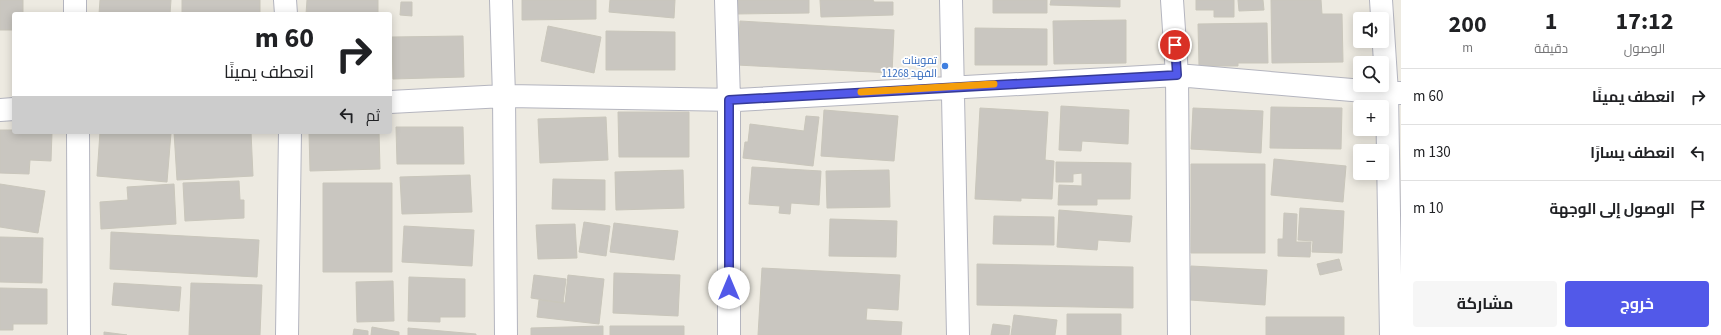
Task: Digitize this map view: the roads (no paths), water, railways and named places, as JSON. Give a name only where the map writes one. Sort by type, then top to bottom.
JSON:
[{"type":"street","points":[[75,0],[75,12]]},
{"type":"street","points":[[286,0],[286,12]]},
{"type":"street","points":[[501,0],[504,96],[506,335]]},
{"type":"street","points":[[726,0],[729,100],[729,335]]},
{"type":"street","points":[[951,0],[958,335]]},
{"type":"street","points":[[1172,0],[1177,75],[1179,335]]},
{"type":"street","points":[[1381,0],[1394,93],[1391,335]]},
{"type":"street","points":[[392,102],[504,96],[729,100],[1177,75],[1394,93]]},
{"type":"street","points":[[0,110],[12,109]]},
{"type":"street","points":[[78,134],[79,335]]},
{"type":"street","points":[[287,335],[290,134]]},
{"type":"place","name":"تموينات الفهد 11268","points":[[945,66]]}]
